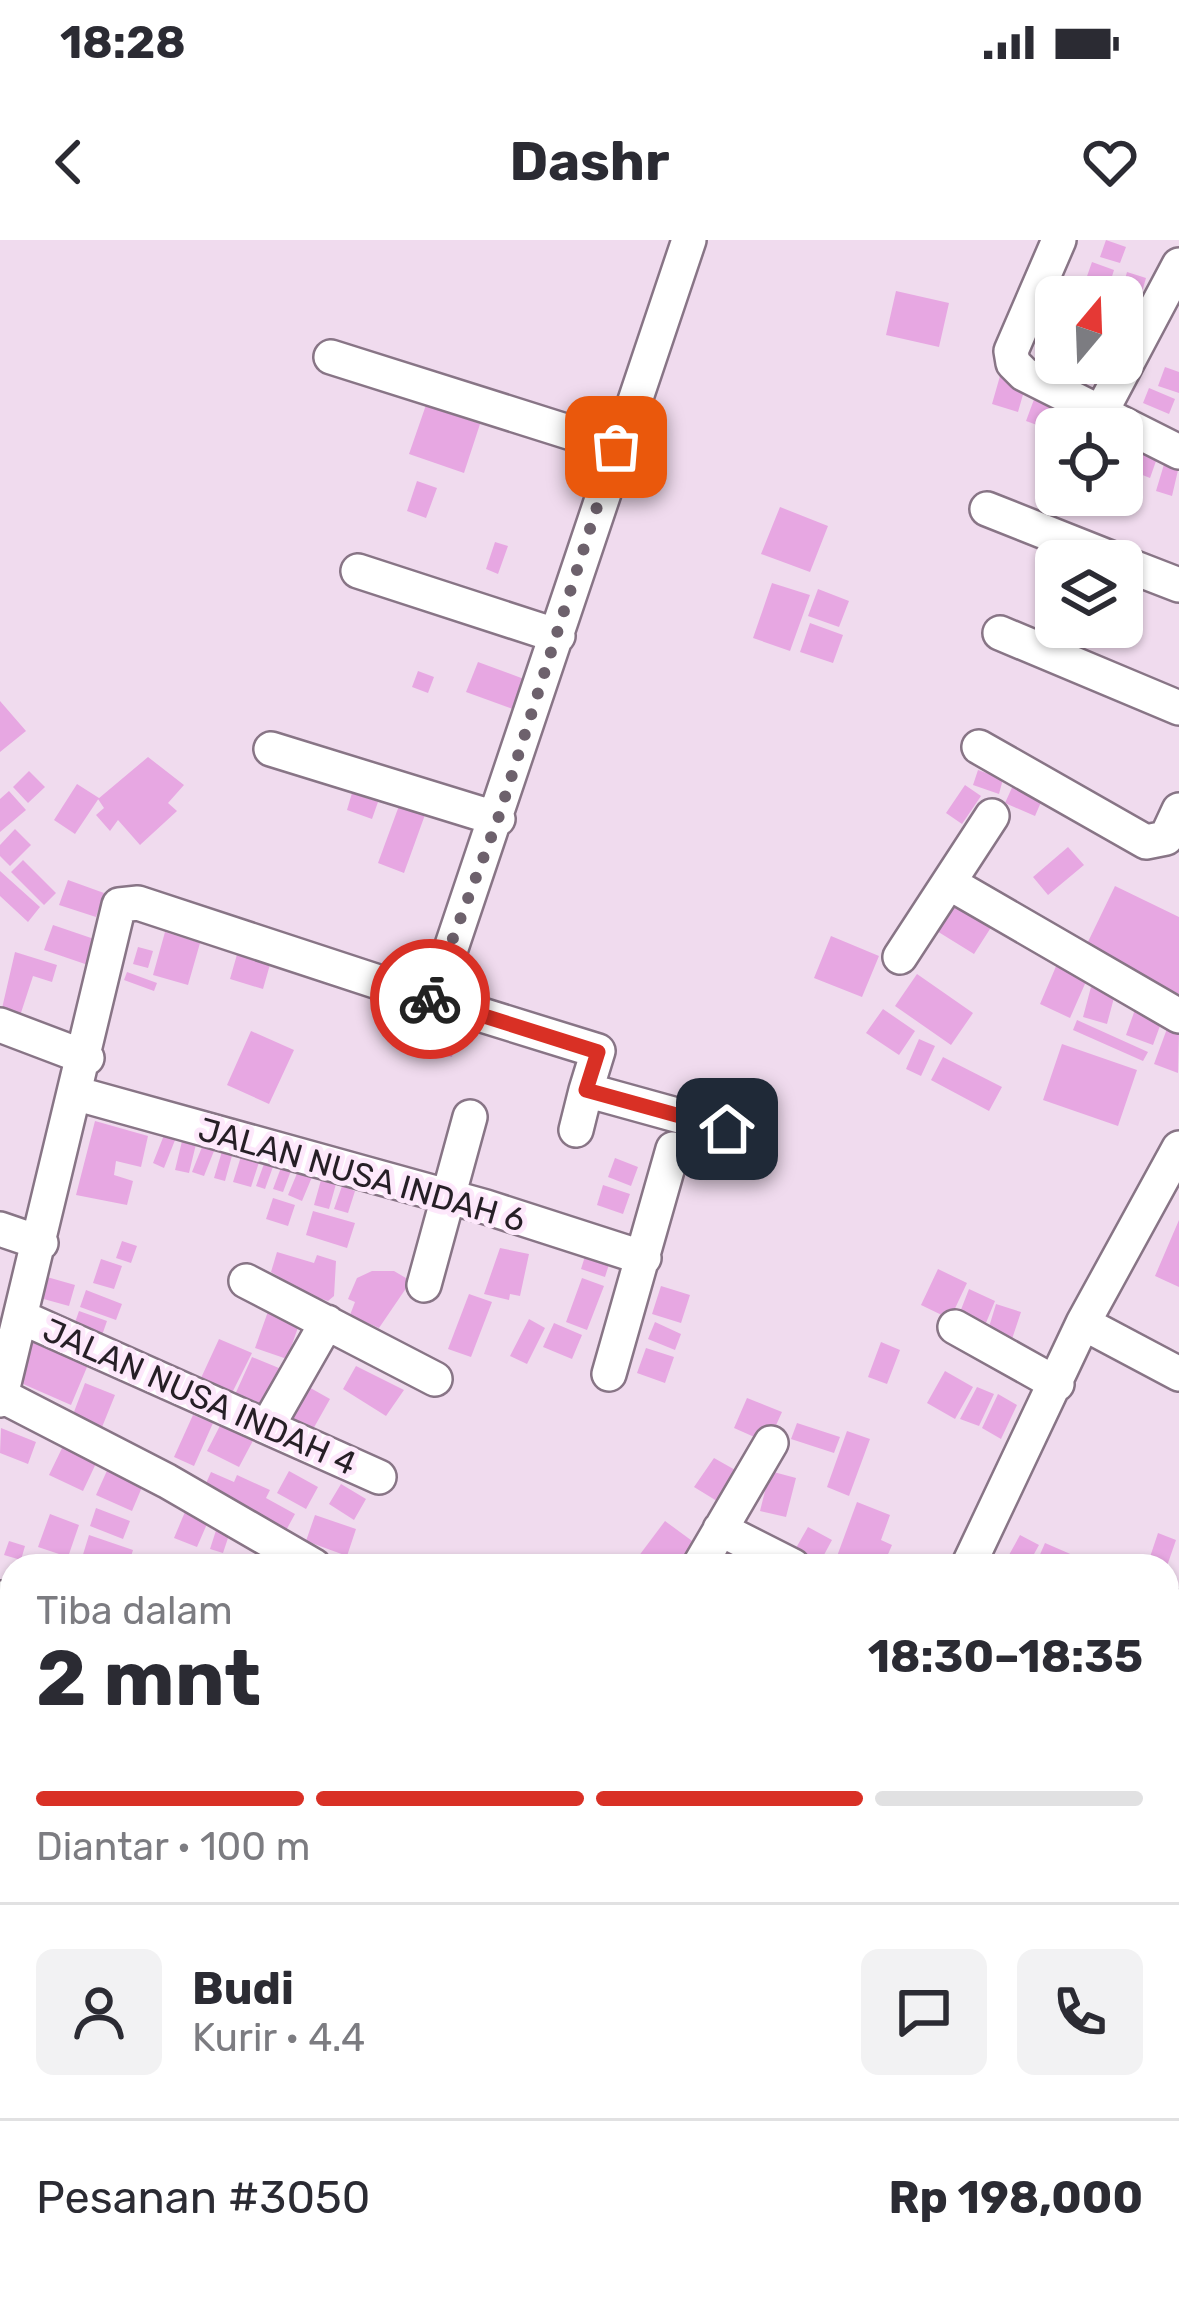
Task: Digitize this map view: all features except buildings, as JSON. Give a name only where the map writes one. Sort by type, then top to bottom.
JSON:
[{"type":"street","points":[[427,998],[440,984],[498,819],[616,447],[689,240]]},
{"type":"street","points":[[1059,240],[1011,351],[1013,363],[1090,408]]},
{"type":"street","points":[[1103,408],[1179,265]]},
{"type":"street","points":[[331,357],[616,447]]},
{"type":"street","points":[[1143,435],[1179,452]]},
{"type":"street","points":[[987,509],[1065,540]]},
{"type":"street","points":[[358,571],[558,637]]},
{"type":"street","points":[[1143,571],[1179,585]]},
{"type":"street","points":[[1000,633],[1179,708]]},
{"type":"street","points":[[979,747],[1146,842],[1166,838],[1179,810]]},
{"type":"street","points":[[271,749],[498,819]]},
{"type":"street","points":[[900,957],[992,816]]},
{"type":"street","points":[[951,884],[1179,1016]]},
{"type":"street","points":[[293,1554],[166,1481],[0,1397],[87,1058],[115,911],[128,902],[598,1052],[576,1130]]},
{"type":"street","points":[[0,1025],[87,1058]]},
{"type":"street","points":[[586,1090],[727,1129]]},
{"type":"street","name":"JALAN NUSA INDAH 6","points":[[78,1094],[449,1197],[644,1258]]},
{"type":"street","points":[[424,1285],[470,1117]]},
{"type":"street","points":[[974,1554],[1083,1324],[1179,1148]]},
{"type":"street","points":[[609,1374],[673,1149]]},
{"type":"street","points":[[0,1229],[41,1243]]},
{"type":"street","points":[[246,1281],[435,1379]]},
{"type":"street","name":"JALAN NUSA INDAH 4","points":[[21,1317],[379,1477]]},
{"type":"street","points":[[267,1427],[327,1322]]},
{"type":"street","points":[[1083,1324],[1179,1374]]},
{"type":"street","points":[[955,1327],[1057,1384]]},
{"type":"street","points":[[706,1554],[771,1442]]},
{"type":"street","points":[[720,1529],[769,1554]]},
{"type":"way so far","points":[[430,999],[440,984],[498,819],[616,447]]},
{"type":"route","points":[[430,999],[598,1052],[586,1090],[727,1129]]}]
